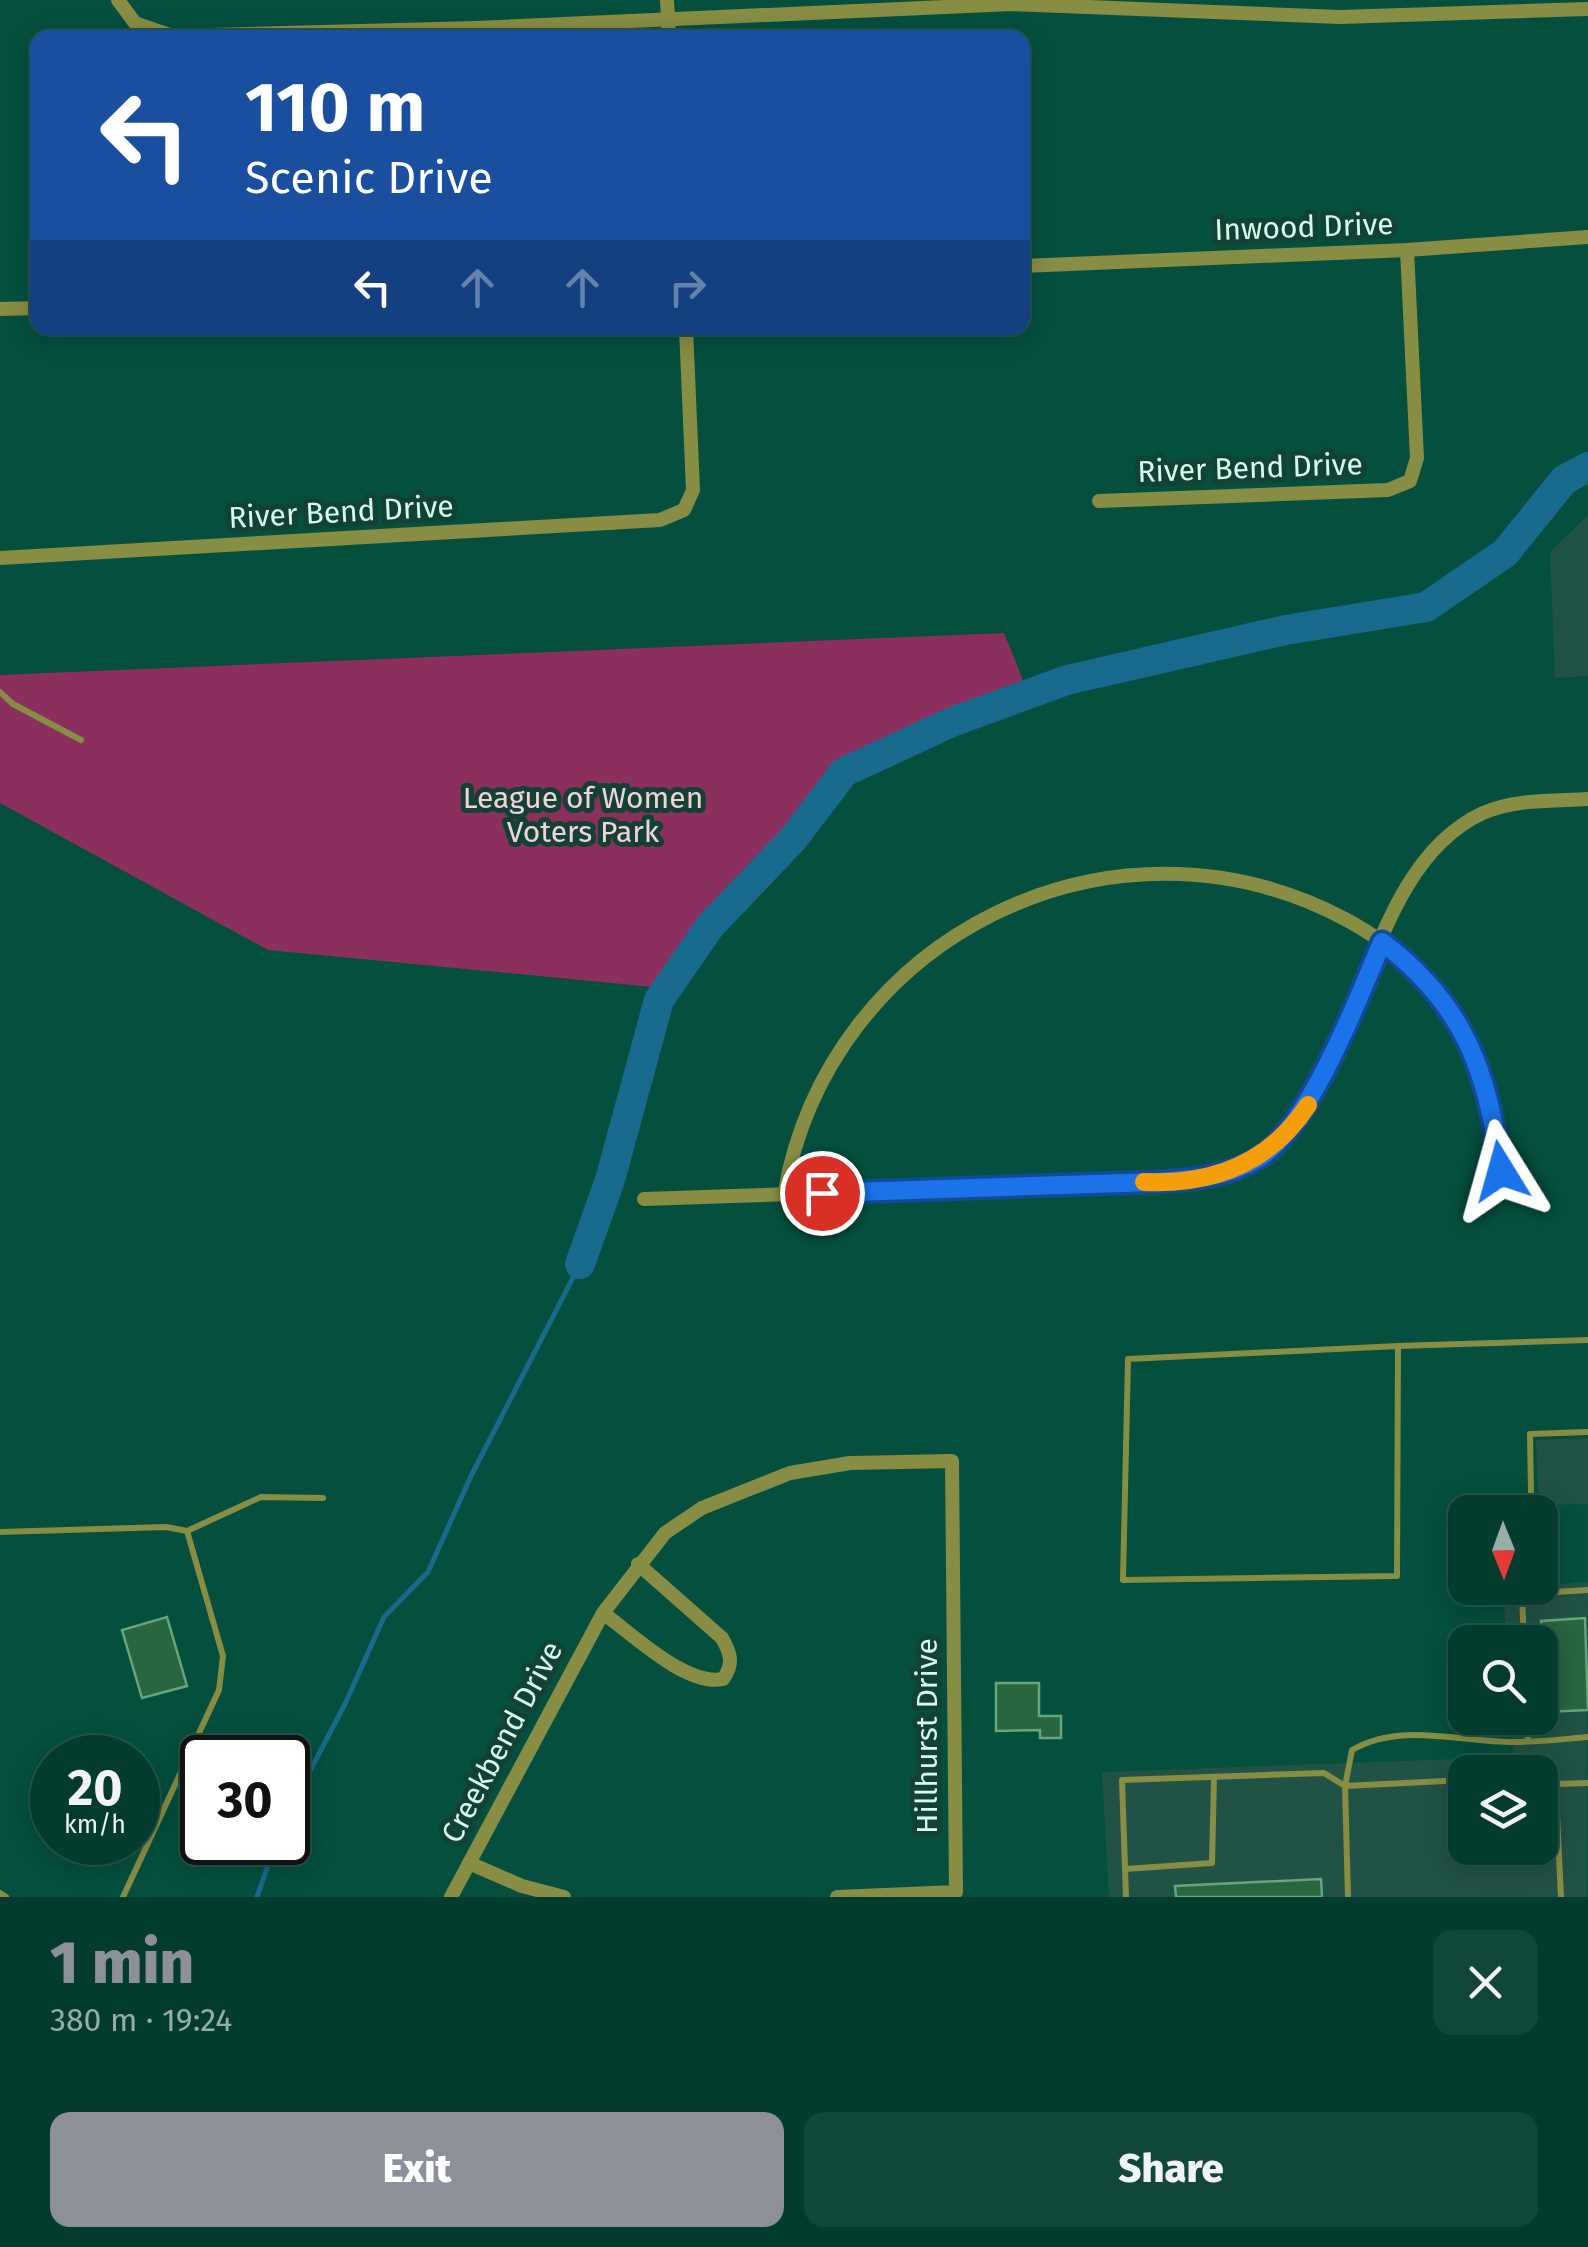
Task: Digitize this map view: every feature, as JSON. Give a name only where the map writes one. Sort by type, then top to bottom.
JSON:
[{"type":"street","points":[[118,0],[135,23],[155,30]]},
{"type":"street","points":[[667,0],[669,30]]},
{"type":"street","points":[[338,30],[1028,4],[1340,17],[1588,9]]},
{"type":"street","name":"Inwood Drive","points":[[1030,266],[1407,250],[1588,237]]},
{"type":"street","name":"River Bend Drive","points":[[1098,501],[1388,490],[1410,480],[1417,458],[1407,250]]},
{"type":"street","points":[[0,309],[30,308]]},
{"type":"street","name":"River Bend Drive","points":[[0,558],[660,520],[684,510],[693,490],[686,335]]},
{"type":"street","points":[[644,1199],[1154,1182],[1197,1179],[1234,1170],[1263,1156],[1307,1108],[1420,865],[1460,826],[1511,804],[1588,800]]},
{"type":"street","points":[[784,1195],[790,1160],[816,1091],[870,1010],[943,944],[1009,905],[1039,893],[1112,877],[1186,874],[1263,886],[1301,898],[1364,928],[1431,984],[1466,1036],[1490,1100],[1501,1171]]},
{"type":"street","name":"Creekbend Drive","points":[[452,1897],[603,1613],[665,1533],[702,1508],[790,1472],[850,1463],[952,1461]]},
{"type":"street","name":"Hillhurst Drive","points":[[836,1897],[956,1892],[952,1461]]},
{"type":"street","points":[[603,1613],[693,1678],[722,1680],[730,1670],[731,1654],[722,1638],[638,1564]]},
{"type":"street","points":[[469,1863],[522,1886],[564,1897]]},
{"type":"lane","points":[[0,692],[13,704],[81,740]]},
{"type":"lane","points":[[1398,1346],[1397,1576],[1123,1580],[1128,1359],[1398,1346],[1588,1340]]},
{"type":"lane","points":[[1531,1493],[1530,1434],[1588,1432]]},
{"type":"lane","points":[[0,1532],[166,1526],[187,1531],[260,1497],[323,1498]]},
{"type":"lane","points":[[123,1897],[220,1690],[223,1656],[187,1531]]},
{"type":"lane","points":[[1523,1625],[1522,1594],[1588,1590]]},
{"type":"lane","points":[[1348,1897],[1345,1786],[1352,1750],[1372,1739],[1438,1735],[1528,1742],[1588,1737]]},
{"type":"lane","points":[[1528,1735],[1528,1742]]},
{"type":"lane","points":[[1126,1897],[1122,1780],[1324,1773],[1345,1786],[1448,1781]]},
{"type":"lane","points":[[1125,1870],[1212,1864],[1214,1778]]},
{"type":"lane","points":[[1558,1784],[1588,1783]]},
{"type":"lane","points":[[1558,1840],[1560,1897]]},
{"type":"shaded area","points":[[1588,515],[1588,676],[1555,678],[1550,552]]},
{"type":"shaded area","points":[[1588,1438],[1588,1504],[1558,1505],[1558,1495],[1539,1495],[1536,1440]]},
{"type":"shaded area","points":[[1588,1582],[1587,1897],[1109,1897],[1102,1772],[1448,1759],[1448,1865],[1558,1865],[1558,1755],[1513,1755],[1512,1735],[1558,1735],[1558,1625],[1505,1625],[1504,1605],[1558,1605],[1558,1584]]},
{"type":"green space","name":"League of Women Voters Park","points":[[1004,633],[1025,685],[853,755],[653,987],[268,950],[0,803],[0,675]]},
{"type":"building","points":[[167,1617],[187,1686],[142,1698],[122,1630]]},
{"type":"building","points":[[1585,1618],[1588,1710],[1558,1711],[1558,1625],[1541,1625],[1541,1621]]},
{"type":"building","points":[[996,1683],[1039,1683],[1039,1716],[1061,1716],[1061,1738],[1040,1738],[1040,1730],[996,1731]]},
{"type":"building","points":[[1321,1879],[1322,1897],[1176,1897],[1175,1886]]},
{"type":"waterway","points":[[580,1264],[610,1180],[659,1000],[710,926],[793,839],[844,772],[952,722],[1067,680],[1286,630],[1426,607],[1505,553],[1564,480],[1588,467]]},
{"type":"waterway","points":[[310,1771],[384,1617],[428,1572],[471,1476],[580,1264]]},
{"type":"waterway","points":[[257,1897],[268,1865]]},
{"type":"slow traffic","points":[[1144,1182],[1197,1179],[1234,1170],[1263,1156],[1308,1105]]},
{"type":"route","points":[[822,1193],[1154,1182],[1197,1179],[1234,1170],[1263,1156],[1307,1108],[1382,942],[1431,984],[1466,1036],[1482,1070],[1490,1100],[1501,1171]]}]
